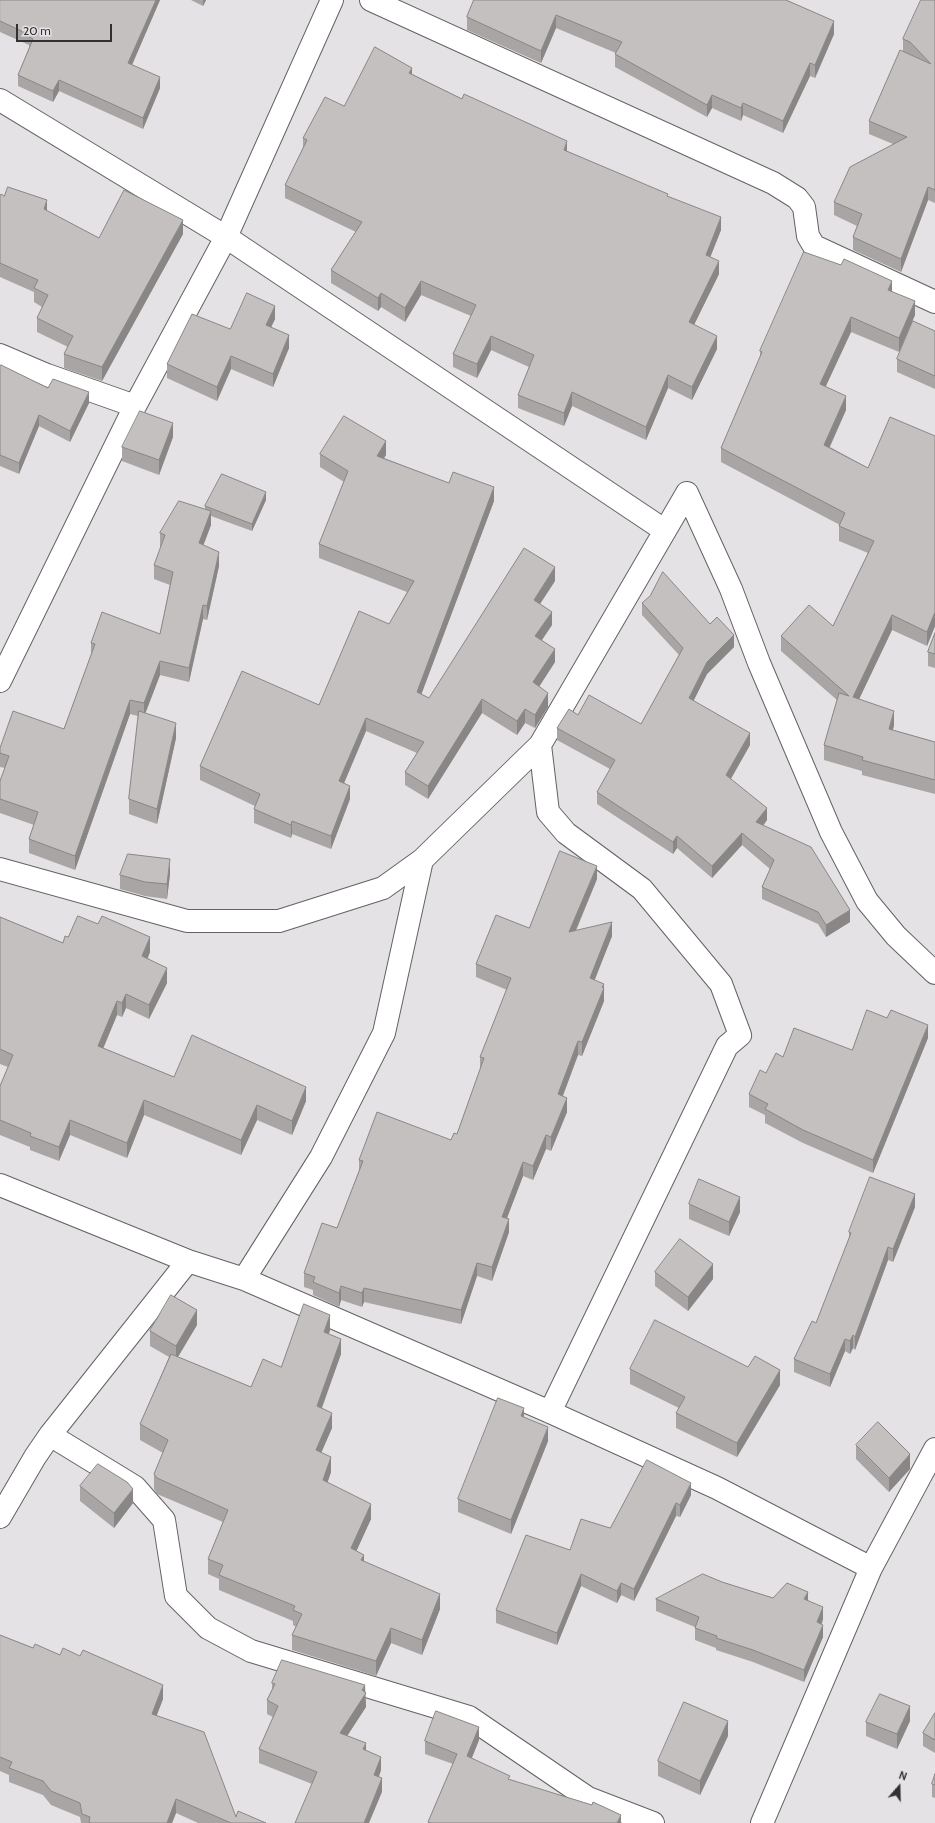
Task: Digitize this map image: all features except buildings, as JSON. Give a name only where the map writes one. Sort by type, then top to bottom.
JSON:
[{"type":"street","points":[[0,680],[135,406],[226,237],[332,0]]},
{"type":"street","points":[[371,0],[773,183],[797,198],[804,207],[808,236],[814,246],[935,302]]},
{"type":"street","points":[[0,100],[226,237],[664,530]]},
{"type":"street","points":[[0,355],[47,375],[135,406]]},
{"type":"street","points":[[0,869],[187,921],[279,921],[383,888],[422,860],[540,745],[686,493],[731,589],[759,663],[830,832],[867,901],[896,936],[935,973]]},
{"type":"street","points":[[540,745],[548,812],[566,833],[642,888],[721,984],[740,1035],[727,1046],[550,1412]]},
{"type":"street","points":[[244,1279],[321,1157],[384,1033],[422,860]]},
{"type":"street","points":[[0,1184],[188,1261],[244,1279],[550,1412],[717,1488],[871,1568]]},
{"type":"street","points":[[0,1517],[35,1457],[50,1435],[188,1261]]},
{"type":"street","points":[[50,1435],[135,1487],[164,1520],[176,1596],[208,1628],[251,1651],[469,1717],[588,1798],[652,1823]]},
{"type":"street","points":[[762,1823],[871,1568],[935,1449]]}]
